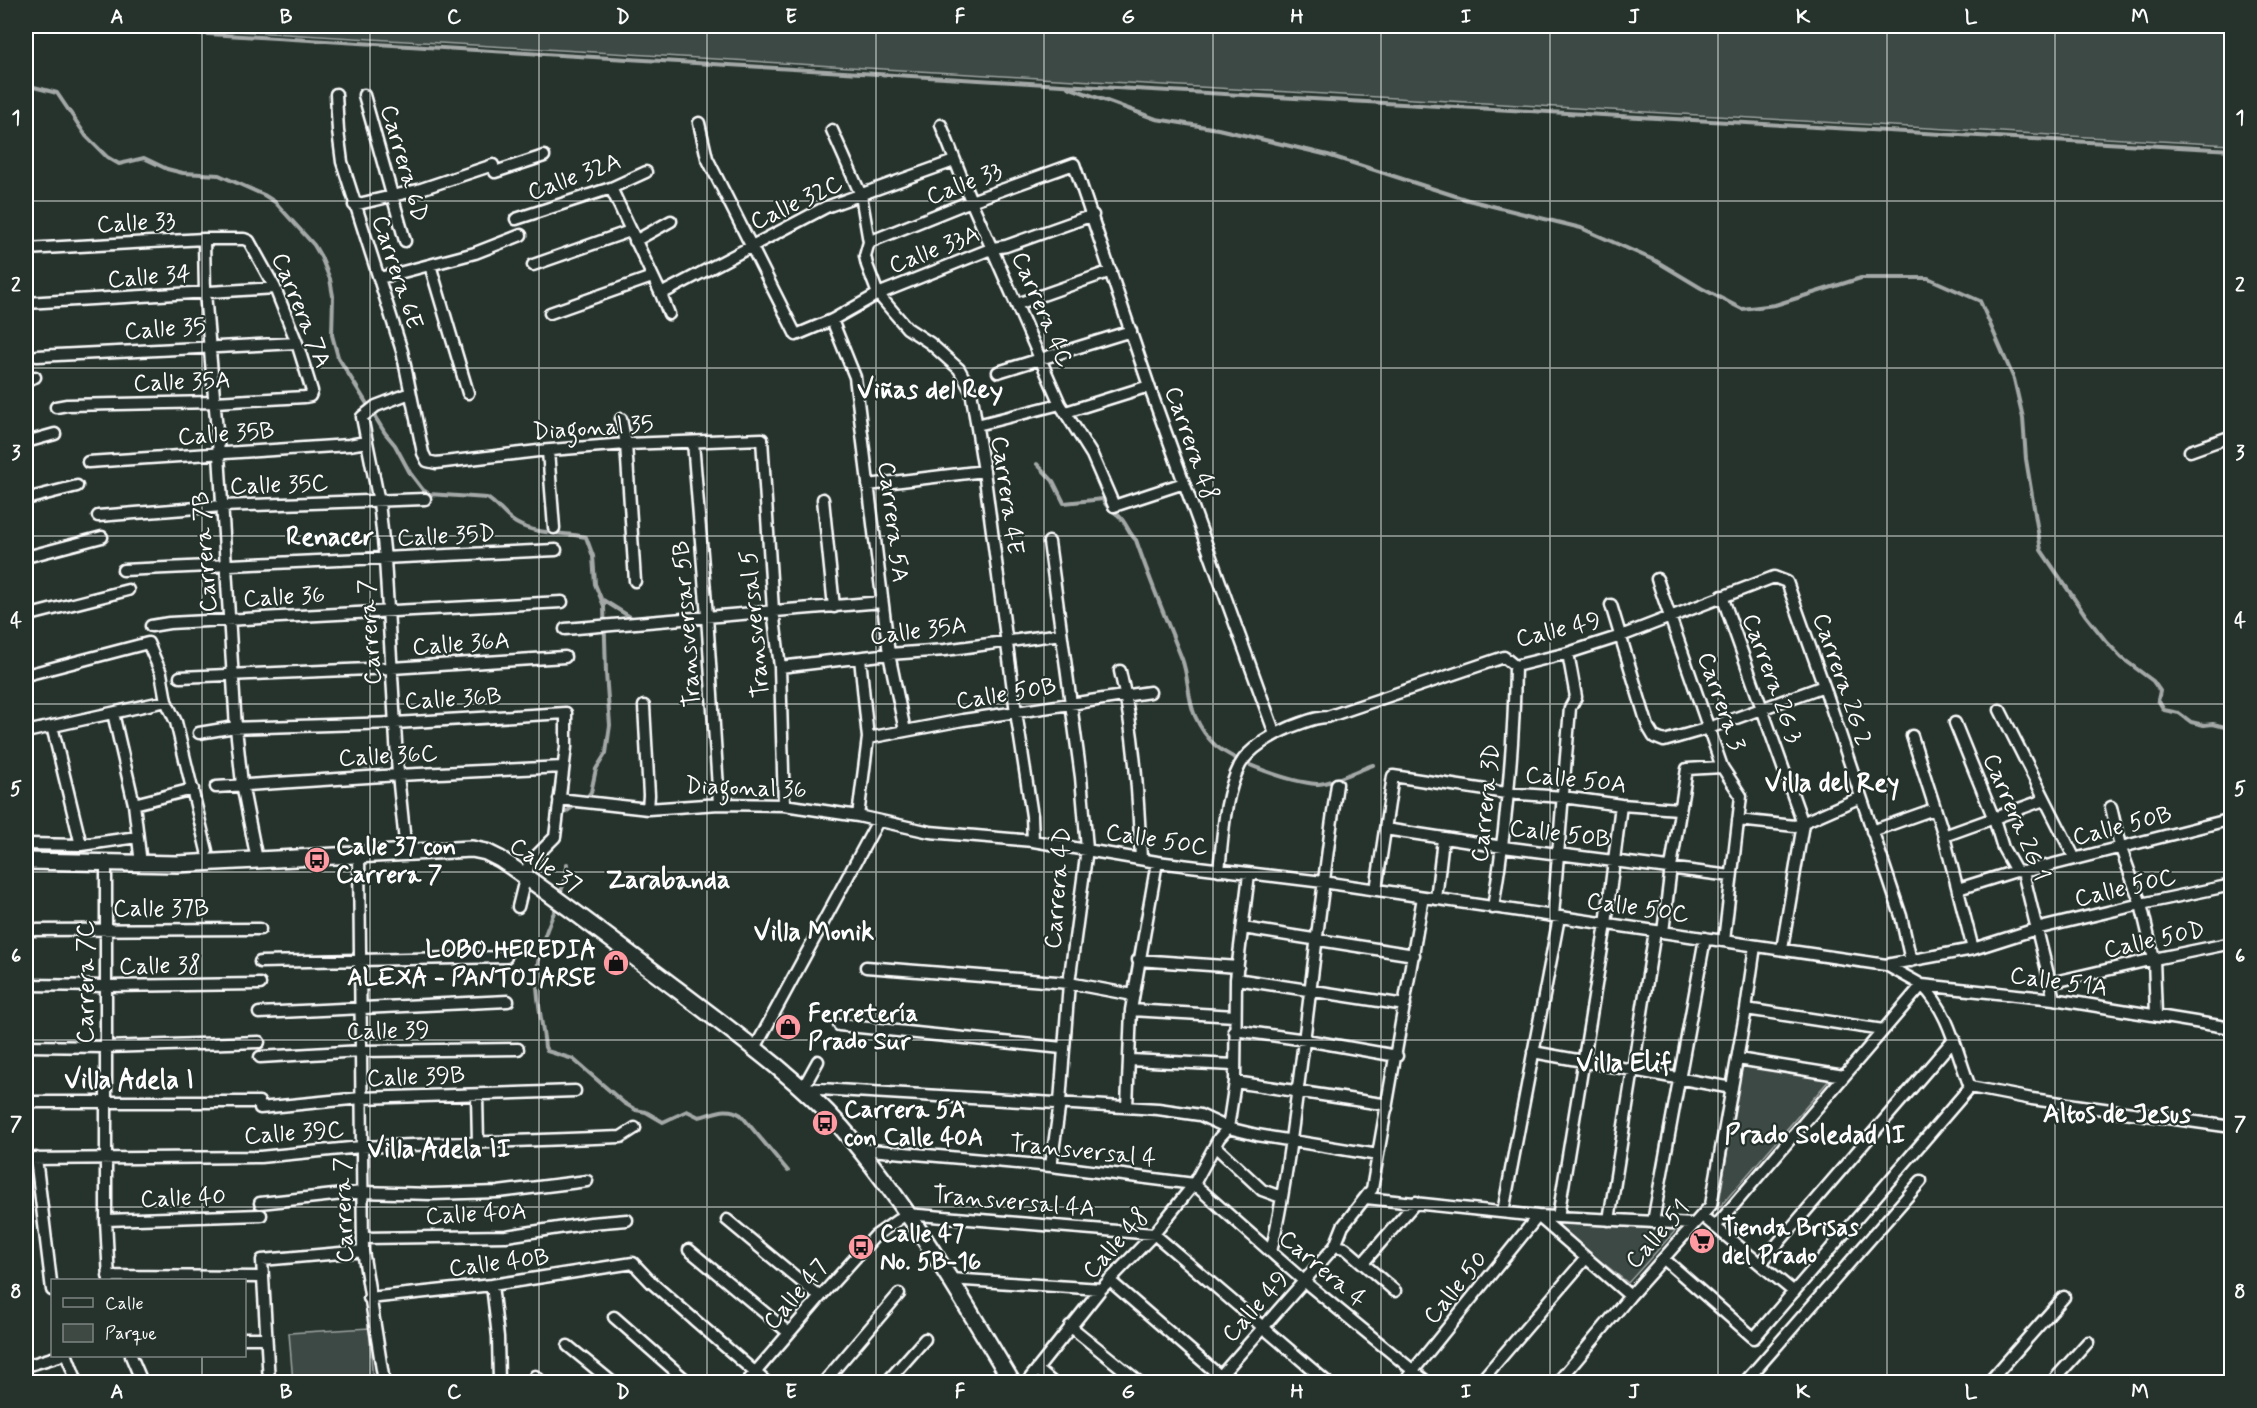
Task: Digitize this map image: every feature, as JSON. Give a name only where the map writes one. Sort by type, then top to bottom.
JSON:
[{"type":"main road","name":"Calle 37","points":[[26,861],[141,864],[472,849],[493,855],[525,875],[616,942],[802,1088],[859,1149],[906,1214],[950,1279],[1012,1383]]},
{"type":"street","name":"Carrera 6E","points":[[336,94],[342,162],[402,351],[423,453],[427,461]]},
{"type":"street","name":"Carrera 6D","points":[[364,95],[405,241]]},
{"type":"street","points":[[699,123],[707,158],[752,246]]},
{"type":"street","name":"Carrera 4C","points":[[941,125],[971,201],[1063,408],[1092,455],[1114,507],[1184,483]]},
{"type":"street","name":"Carrera 4E","points":[[832,130],[861,195],[869,242],[865,256],[878,294],[907,328],[930,343],[959,369],[971,391],[1032,816],[1033,841]]},
{"type":"street","points":[[354,205],[393,197],[544,156]]},
{"type":"street","name":"Calle 32C","points":[[662,294],[826,207],[954,161]]},
{"type":"street","name":"Calle 33","points":[[869,242],[971,201],[1074,164]]},
{"type":"street","name":"Carrera 48","points":[[1074,164],[1149,386],[1275,734]]},
{"type":"street","name":"Calle 32A","points":[[516,219],[611,188],[646,172]]},
{"type":"street","points":[[611,188],[662,294],[669,314]]},
{"type":"street","name":"Calle 33A","points":[[752,246],[796,335],[832,320],[878,294],[993,248],[1006,246],[1093,215]]},
{"type":"street","points":[[533,265],[633,236],[671,221]]},
{"type":"street","points":[[380,278],[475,253],[521,235]]},
{"type":"street","name":"Calle 33","points":[[26,249],[204,239],[249,241]]},
{"type":"street","name":"Carrera 7B","points":[[204,239],[205,293],[219,454],[236,728],[242,784],[257,860]]},
{"type":"street","name":"Carrera 7A","points":[[249,241],[275,288],[297,343],[312,391],[310,396]]},
{"type":"street","points":[[430,266],[468,393]]},
{"type":"street","points":[[1017,304],[1111,271]]},
{"type":"street","points":[[550,313],[652,277]]},
{"type":"street","name":"Calle 34","points":[[26,303],[275,288]]},
{"type":"street","name":"Carrera 5A","points":[[832,320],[855,377],[889,654],[905,731]]},
{"type":"street","points":[[998,372],[1131,331]]},
{"type":"street","name":"Calle 35","points":[[37,356],[297,343]]},
{"type":"street","points":[[977,425],[1063,408],[1149,386]]},
{"type":"street","name":"Carrera 7","points":[[406,852],[398,775],[385,559],[379,501],[362,417],[376,406],[410,393]]},
{"type":"street","name":"Calle 35A","points":[[56,407],[215,402],[310,396]]},
{"type":"street","points":[[621,419],[626,444],[635,581]]},
{"type":"street","points":[[26,442],[55,434]]},
{"type":"street","points":[[2190,452],[2232,436]]},
{"type":"street","name":"Diagonal 35","points":[[427,461],[436,463],[626,444],[762,439]]},
{"type":"street","name":"Transversal 5","points":[[762,439],[773,610],[780,667],[784,805]]},
{"type":"street","name":"Calle 35B","points":[[88,462],[366,442]]},
{"type":"street","name":"Transversar 5B","points":[[693,442],[719,804]]},
{"type":"street","points":[[548,451],[554,528]]},
{"type":"street","points":[[868,485],[984,471]]},
{"type":"street","points":[[26,499],[77,486]]},
{"type":"street","name":"Calle 35C","points":[[98,516],[222,506],[425,499]]},
{"type":"street","points":[[823,500],[834,607]]},
{"type":"street","points":[[26,557],[102,537]]},
{"type":"street","name":"Carrera 4D","points":[[1049,542],[1081,777],[1087,849],[1069,982],[1051,1166]]},
{"type":"street","name":"Calle 35D","points":[[123,570],[556,550]]},
{"type":"street","name":"Calle 49","points":[[1219,870],[1228,802],[1242,762],[1249,753],[1275,734],[1318,717],[1327,717],[1504,657],[1515,666],[1568,653],[1621,636],[1774,577],[1787,582]]},
{"type":"street","name":"Carrera 3","points":[[1657,579],[1722,767],[1741,796],[1724,941]]},
{"type":"street","name":"Carrera 2G 2","points":[[1787,582],[1901,916],[1911,961]]},
{"type":"street","points":[[26,616],[128,590]]},
{"type":"street","name":"Carrera 2G 3","points":[[1722,596],[1803,824],[1782,950]]},
{"type":"street","name":"Calle 36","points":[[151,626],[562,602]]},
{"type":"street","points":[[565,629],[882,602]]},
{"type":"street","points":[[1611,605],[1648,727],[1654,736],[1664,741],[1709,728],[1824,686]]},
{"type":"street","name":"Calle 35A","points":[[780,667],[945,650],[1061,634]]},
{"type":"street","points":[[26,675],[148,643],[161,673],[166,700],[176,722],[207,851]]},
{"type":"street","points":[[1503,1212],[1556,917],[1558,854],[1570,708],[1576,697],[1568,653]]},
{"type":"street","name":"Calle 36A","points":[[180,677],[392,668],[565,657]]},
{"type":"street","points":[[858,816],[868,738],[860,658]]},
{"type":"street","name":"Carrera 3D","points":[[1494,908],[1503,847],[1506,793],[1514,732],[1515,666]]},
{"type":"street","points":[[1120,671],[1126,696],[1137,775],[1141,859]]},
{"type":"street","name":"Calle 50B","points":[[868,738],[1016,712],[1150,692]]},
{"type":"street","points":[[26,732],[166,700]]},
{"type":"street","points":[[644,706],[648,808]]},
{"type":"street","points":[[2000,710],[2074,859]]},
{"type":"street","points":[[113,713],[134,804],[141,864]]},
{"type":"street","name":"Calle 36B","points":[[199,733],[236,728],[395,723],[566,713],[566,747],[563,767]]},
{"type":"street","name":"Carrera 2G 1","points":[[1955,723],[1994,819],[2003,848],[2020,872],[2054,999]]},
{"type":"street","points":[[52,726],[81,845]]},
{"type":"street","points":[[1912,736],[1944,836],[1973,949]]},
{"type":"street","points":[[518,907],[529,863],[555,837],[563,767]]},
{"type":"street","name":"Calle 36C","points":[[216,787],[563,767]]},
{"type":"street","points":[[1609,1220],[1633,1070],[1687,769],[1722,767]]},
{"type":"street","name":"Calle 50A","points":[[1385,829],[1393,776],[1506,793],[1679,809]]},
{"type":"street","points":[[1271,1252],[1281,1212],[1281,1197],[1306,1040],[1323,882],[1337,784]]},
{"type":"street","points":[[134,804],[193,789]]},
{"type":"street","points":[[1738,820],[1795,826],[1861,796]]},
{"type":"street","name":"Diagonal 36","points":[[559,799],[648,808],[719,804],[784,805],[858,816],[930,832]]},
{"type":"street","points":[[1944,836],[2044,800]]},
{"type":"street","points":[[1558,1217],[1606,924],[1621,805]]},
{"type":"street","points":[[2110,807],[2120,846],[2141,904],[2154,959],[2156,1016]]},
{"type":"street","points":[[1872,831],[1934,809]]},
{"type":"street","name":"Calle 50B","points":[[1958,889],[2232,819]]},
{"type":"street","points":[[754,1050],[878,821]]},
{"type":"street","points":[[1376,890],[1385,829]]},
{"type":"street","name":"Calle 50B","points":[[1385,829],[1443,839],[1731,876]]},
{"type":"street","name":"Calle 50C","points":[[930,832],[1033,841],[1157,862],[1323,882],[1886,964],[1973,949],[2036,929],[2232,885]]},
{"type":"street","points":[[26,844],[81,845],[137,837]]},
{"type":"street","points":[[1436,899],[1443,839]]},
{"type":"street","name":"Carrera 7","points":[[359,854],[363,1251],[384,1383]]},
{"type":"street","points":[[1127,1107],[1131,1010],[1157,862]]},
{"type":"street","name":"Carrera 7C","points":[[106,864],[106,1220],[109,1278]]},
{"type":"street","points":[[1228,1128],[1235,1082],[1236,979],[1249,874]]},
{"type":"street","points":[[1423,897],[1372,1189],[1366,1198],[1538,1216],[1653,1222],[1698,1220],[1715,1227],[1794,1292]]},
{"type":"street","points":[[1243,928],[1414,955]]},
{"type":"street","name":"Calle 37B","points":[[26,930],[260,929]]},
{"type":"street","points":[[1653,1222],[1705,938]]},
{"type":"street","name":"Calle 50D","points":[[2050,983],[2232,943]]},
{"type":"street","name":"Calle 51","points":[[1558,1383],[1630,1296],[1711,1205],[1738,1059],[1755,946]]},
{"type":"street","points":[[260,962],[360,958],[506,957]]},
{"type":"street","points":[[1138,960],[1238,967]]},
{"type":"street","name":"Calle 51A","points":[[1886,964],[1922,985],[2054,999],[2232,1028]]},
{"type":"street","points":[[866,967],[1069,982],[1133,995]]},
{"type":"street","points":[[1236,979],[1405,1005]]},
{"type":"street","name":"Calle 38","points":[[26,985],[260,984]]},
{"type":"street","points":[[1922,985],[1934,997],[1944,1014],[1970,1087]]},
{"type":"street","name":"Calle 51","points":[[1715,1227],[1922,985]]},
{"type":"street","points":[[259,1014],[508,1001]]},
{"type":"street","points":[[1746,1009],[1883,1030]]},
{"type":"street","points":[[1131,1010],[1235,1016]]},
{"type":"street","points":[[839,1025],[1062,1048]]},
{"type":"street","points":[[1234,1030],[1397,1056]]},
{"type":"street","points":[[1761,1263],[1954,1039]]},
{"type":"street","points":[[26,1046],[106,1047],[260,1042]]},
{"type":"street","name":"Calle 39","points":[[260,1057],[361,1051],[518,1050]]},
{"type":"street","points":[[1533,1052],[1732,1088]]},
{"type":"street","points":[[1738,1059],[1844,1076]]},
{"type":"street","points":[[1130,1060],[1234,1065]]},
{"type":"street","points":[[818,1061],[802,1088],[1158,1109],[1200,1115],[1228,1128],[1378,1155]]},
{"type":"street","points":[[1235,1082],[1382,1104],[1386,1108]]},
{"type":"street","points":[[1970,1087],[2032,1099],[2232,1127]]},
{"type":"street","points":[[1664,1259],[1754,1338],[1970,1087]]},
{"type":"street","name":"Calle 39B","points":[[26,1102],[260,1105],[361,1098],[575,1091]]},
{"type":"street","points":[[477,1095],[478,1144]]},
{"type":"street","name":"Calle 39C","points":[[31,1158],[260,1157],[361,1148],[621,1137],[635,1128]]},
{"type":"street","name":"Calle 48","points":[[1027,1383],[1105,1284],[1154,1234],[1194,1184],[1219,1138],[1228,1128]]},
{"type":"street","points":[[1216,1147],[1263,1190],[1281,1197]]},
{"type":"street","name":"Transversal 4","points":[[859,1149],[1051,1166],[1194,1184]]},
{"type":"street","points":[[31,1158],[51,1284]]},
{"type":"street","name":"Calle 40","points":[[260,1203],[362,1192],[431,1194],[498,1192],[587,1181]]},
{"type":"street","points":[[1745,1383],[1921,1181]]},
{"type":"street","name":"Carrera 4","points":[[1194,1184],[1305,1282],[1426,1383]]},
{"type":"street","name":"Calle 49","points":[[1221,1381],[1263,1328],[1335,1246],[1342,1226],[1366,1198]]},
{"type":"street","points":[[1363,1263],[1416,1202]]},
{"type":"street","name":"Transversal 4A","points":[[906,1214],[1154,1234]]},
{"type":"street","name":"Calle 47","points":[[747,1383],[875,1236],[906,1214]]},
{"type":"street","name":"Calle 40","points":[[106,1220],[261,1215]]},
{"type":"street","points":[[1538,1216],[1630,1296]]},
{"type":"street","name":"Calle 50","points":[[1404,1383],[1538,1216]]},
{"type":"street","name":"Calle 40A","points":[[363,1238],[506,1236],[591,1222],[627,1220]]},
{"type":"street","points":[[727,1220],[820,1297]]},
{"type":"street","points":[[1154,1234],[1327,1383]]},
{"type":"street","points":[[1335,1246],[1346,1248],[1395,1291]]},
{"type":"street","points":[[689,1250],[789,1333]]},
{"type":"street","points":[[269,1383],[262,1260],[363,1251]]},
{"type":"street","points":[[1480,1383],[1586,1258]]},
{"type":"street","name":"Calle 40B","points":[[369,1298],[492,1285],[633,1263],[652,1283],[756,1372]]},
{"type":"street","points":[[109,1278],[263,1277]]},
{"type":"street","points":[[950,1279],[1105,1284],[1221,1381]]},
{"type":"street","points":[[492,1285],[499,1383]]},
{"type":"street","points":[[824,1383],[899,1294]]},
{"type":"street","points":[[1989,1383],[2064,1297]]},
{"type":"street","points":[[614,1317],[688,1383]]},
{"type":"street","points":[[1070,1326],[1139,1383]]},
{"type":"street","points":[[246,1338],[266,1338]]},
{"type":"street","points":[[887,1383],[925,1339]]},
{"type":"street","points":[[2052,1383],[2088,1342]]},
{"type":"street","points":[[568,1346],[612,1383]]},
{"type":"street","points":[[26,1366],[56,1357]]},
{"type":"street","points":[[67,1357],[77,1383]]},
{"type":"street","points":[[131,1357],[142,1383]]},
{"type":"street","points":[[1038,1370],[1052,1383]]},
{"type":"street","points":[[756,1372],[766,1383]]},
{"type":"green space","points":[[148,26],[2231,26],[2231,145],[1057,79]]},
{"type":"green space","points":[[1742,1064],[1830,1079],[1718,1209]]},
{"type":"green space","points":[[1553,1223],[1676,1230],[1628,1283]]},
{"type":"green space","points":[[369,1328],[373,1382],[293,1382],[289,1333]]},
{"type":"waterway","points":[[76,26],[1062,85],[2232,150]]},
{"type":"waterway","points":[[26,85],[57,93],[86,136],[107,157],[119,164],[144,158],[167,169],[183,173],[219,175],[275,202],[314,245],[321,257],[330,279],[333,296],[332,335],[338,357],[423,490],[429,494],[487,498],[512,520],[524,527],[586,537],[593,556],[595,584],[604,606],[610,725],[606,753],[596,769],[591,792],[586,799]]},
{"type":"waterway","points":[[1068,87],[1156,119],[1218,129],[1328,155],[1468,200],[1581,228],[1656,261],[1742,309],[1775,305],[1861,278],[1928,278],[1980,301],[2014,379],[2023,418],[2026,459],[2041,550],[2105,640],[2122,658],[2153,681],[2160,691],[2158,700],[2164,710],[2179,713],[2191,722],[2229,728],[2232,726]]},
{"type":"waterway","points":[[1037,464],[1053,481],[1064,503],[1103,499],[1136,540],[1182,659],[1195,716],[1204,732],[1216,746],[1237,759],[1264,771],[1293,780],[1317,784],[1373,765]]},
{"type":"waterway","points":[[603,600],[635,620]]},
{"type":"waterway","points":[[562,815],[577,804]]},
{"type":"waterway","points":[[560,894],[566,877],[567,864]]},
{"type":"waterway","points":[[555,910],[542,945],[537,972],[538,998],[547,1051],[573,1059],[624,1103],[663,1122],[687,1111],[699,1117],[725,1110],[736,1112],[788,1171]]},
{"type":"place","name":"Calle 37 con Carrera 7","points":[[317,860]]},
{"type":"place","name":"LOBO HEREDIA ALEXA - PANTOJARSE","points":[[616,963]]},
{"type":"place","name":"Ferretería Prado Sur","points":[[788,1027]]},
{"type":"place","name":"Carrera 5A con Calle 40A","points":[[825,1123]]},
{"type":"place","name":"Tienda Brisas del Prado","points":[[1702,1241]]},
{"type":"place","name":"Calle 47 No. 5B-16","points":[[861,1247]]},
{"type":"district","name":"Viñas del Rey","points":[[930,389]]},
{"type":"district","name":"Renacer","points":[[330,536]]},
{"type":"district","name":"Villa del Rey","points":[[1832,782]]},
{"type":"district","name":"Zarabanda","points":[[668,879]]},
{"type":"district","name":"Villa Monik","points":[[814,931]]},
{"type":"district","name":"Villa Elif","points":[[1624,1062]]},
{"type":"district","name":"Villa Adela I","points":[[129,1079]]},
{"type":"district","name":"Altos de Jesus","points":[[2117,1113]]},
{"type":"district","name":"Prado Soledad II","points":[[1815,1134]]},
{"type":"district","name":"Villa Adela II","points":[[439,1148]]}]
